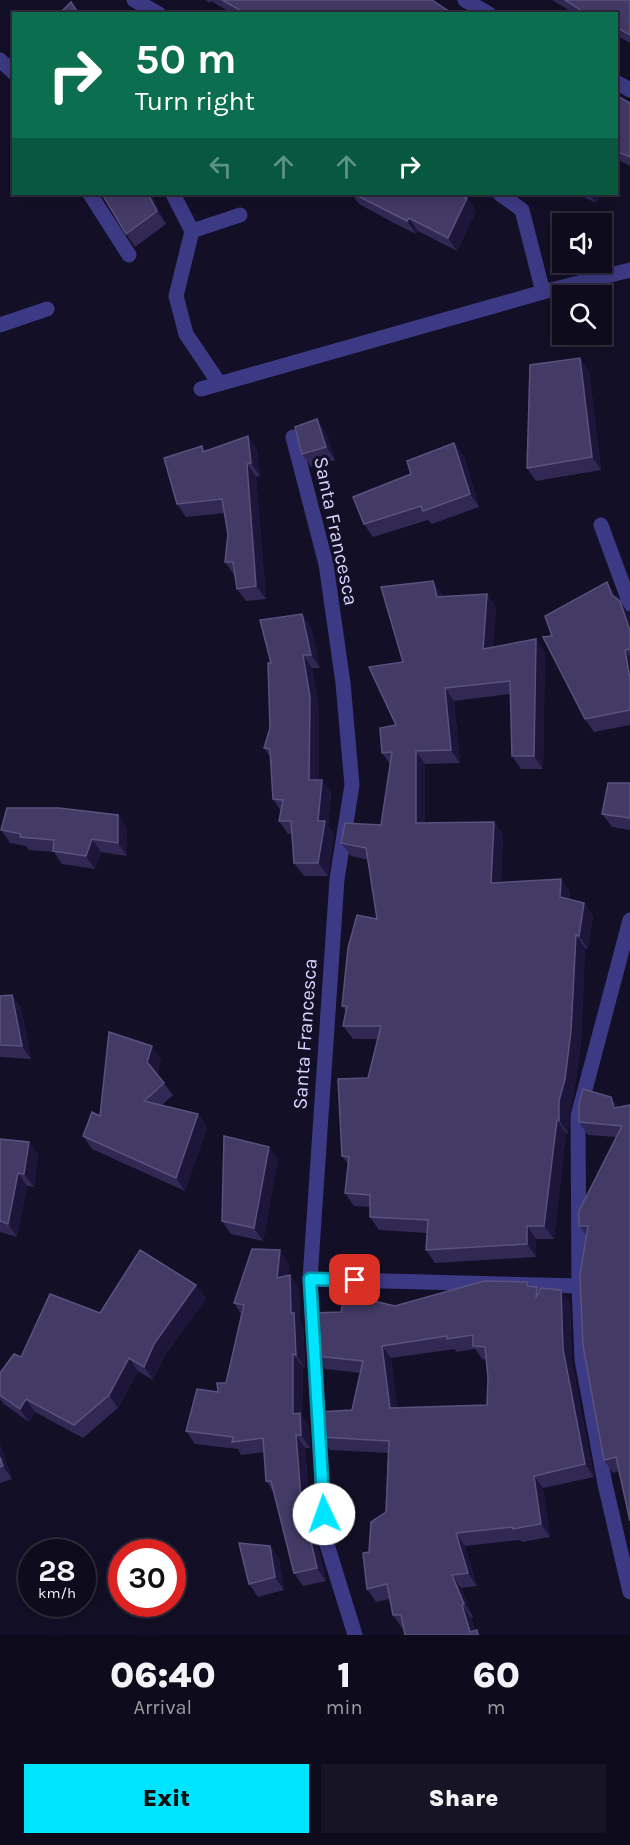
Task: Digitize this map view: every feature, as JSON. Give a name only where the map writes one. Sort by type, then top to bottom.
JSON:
[{"type":"street","points":[[134,0],[153,12]]},
{"type":"street","points":[[465,0],[486,12]]},
{"type":"street","points":[[0,60],[12,71]]},
{"type":"street","points":[[91,195],[129,255]]},
{"type":"street","points":[[174,195],[192,231],[176,296],[186,334],[219,383]]},
{"type":"street","points":[[501,195],[522,210],[543,292]]},
{"type":"street","points":[[192,231],[240,215]]},
{"type":"street","points":[[201,389],[543,292],[630,270]]},
{"type":"street","points":[[0,325],[47,309]]},
{"type":"street","name":"Santa Francesca","points":[[293,437],[326,564],[343,683],[352,785],[336,879],[310,1279],[325,1538],[355,1635]]},
{"type":"street","points":[[601,525],[630,604]]},
{"type":"street","points":[[630,920],[578,1116],[582,1360],[630,1592]]},
{"type":"street","points":[[310,1279],[579,1286]]},
{"type":"building","points":[[222,0],[432,0],[450,12],[243,12]]},
{"type":"building","points":[[565,0],[630,0],[630,35],[618,28],[618,12],[584,12]]},
{"type":"building","points":[[71,2],[78,12],[61,12]]},
{"type":"building","points":[[618,96],[630,103],[630,157],[618,152]]},
{"type":"building","points":[[103,195],[149,195],[157,211],[126,234]]},
{"type":"building","points":[[356,195],[460,195],[467,198],[448,238],[409,218],[407,221]]},
{"type":"building","points":[[580,358],[592,457],[527,468],[530,365]]},
{"type":"building","points":[[317,419],[326,447],[302,454],[295,427]]},
{"type":"building","points":[[248,436],[251,463],[247,464],[256,586],[237,589],[233,562],[225,562],[228,534],[222,499],[177,504],[164,458],[202,446],[203,452]]},
{"type":"building","points":[[454,443],[470,494],[423,511],[421,506],[364,524],[353,497],[411,474],[407,461]]},
{"type":"building","points":[[433,581],[437,597],[487,594],[483,649],[536,639],[534,756],[512,756],[510,681],[445,688],[451,750],[416,751],[416,823],[494,822],[491,883],[561,879],[560,897],[584,903],[579,936],[576,935],[571,1031],[565,1079],[559,1101],[559,1120],[557,1120],[544,1226],[527,1226],[527,1244],[426,1250],[428,1220],[370,1217],[370,1195],[345,1193],[349,1157],[342,1156],[338,1079],[368,1078],[381,1026],[343,1026],[347,1006],[342,1006],[348,948],[357,915],[377,919],[366,848],[341,843],[345,823],[381,825],[392,752],[382,753],[380,728],[396,725],[369,667],[403,662],[381,587]]},
{"type":"building","points":[[607,582],[612,595],[620,601],[630,631],[630,649],[625,650],[630,679],[630,710],[585,719],[543,637],[552,636],[545,616]]},
{"type":"building","points":[[302,614],[311,655],[303,655],[310,697],[309,780],[322,780],[318,821],[325,821],[318,863],[294,863],[291,821],[279,821],[283,800],[273,799],[270,749],[264,748],[270,728],[268,663],[271,663],[260,620]]},
{"type":"building","points":[[608,783],[630,783],[630,818],[602,814]]},
{"type":"building","points":[[7,808],[59,808],[118,815],[118,843],[92,839],[86,856],[53,851],[54,840],[20,837],[21,834],[1,830]]},
{"type":"building","points":[[12,995],[22,1046],[0,1045],[0,996]]},
{"type":"building","points":[[109,1032],[152,1046],[147,1062],[164,1083],[144,1101],[198,1114],[176,1178],[83,1136],[92,1112],[100,1116]]},
{"type":"building","points":[[583,1089],[611,1097],[614,1108],[630,1105],[630,1521],[616,1457],[604,1460],[583,1346],[580,1275],[588,1226],[579,1226],[579,1211],[622,1126],[579,1122],[579,1104]]},
{"type":"building","points":[[224,1136],[269,1147],[254,1228],[222,1221]]},
{"type":"building","points":[[0,1139],[29,1142],[24,1174],[18,1173],[8,1224],[0,1221]]},
{"type":"building","points":[[252,1249],[280,1250],[277,1278],[290,1275],[291,1313],[294,1313],[296,1355],[293,1354],[293,1414],[300,1413],[301,1435],[296,1435],[301,1498],[317,1568],[294,1573],[271,1481],[266,1481],[263,1438],[232,1442],[233,1437],[186,1431],[197,1389],[218,1392],[217,1383],[226,1383],[244,1305],[234,1303]]},
{"type":"building","points":[[140,1250],[196,1285],[154,1344],[144,1367],[129,1358],[109,1395],[74,1425],[26,1399],[20,1409],[0,1395],[0,1373],[14,1354],[21,1357],[50,1294],[100,1313]]},
{"type":"building","points":[[484,1281],[527,1282],[527,1286],[537,1287],[536,1298],[541,1288],[561,1290],[563,1349],[585,1464],[534,1476],[541,1524],[513,1529],[512,1527],[456,1533],[468,1573],[452,1575],[464,1604],[462,1605],[470,1632],[477,1630],[478,1635],[405,1635],[401,1615],[393,1615],[387,1584],[367,1589],[363,1553],[369,1552],[371,1522],[386,1512],[389,1441],[321,1437],[319,1412],[352,1410],[363,1361],[316,1356],[313,1313],[341,1312],[344,1294],[395,1306]],"holes":[[[473,1335],[473,1346],[485,1347],[488,1378],[487,1405],[390,1408],[382,1346],[447,1336],[447,1339]]]},
{"type":"building","points":[[239,1543],[270,1546],[275,1577],[249,1584]]},
{"type":"route","points":[[324,1514],[310,1279],[355,1280]]}]
